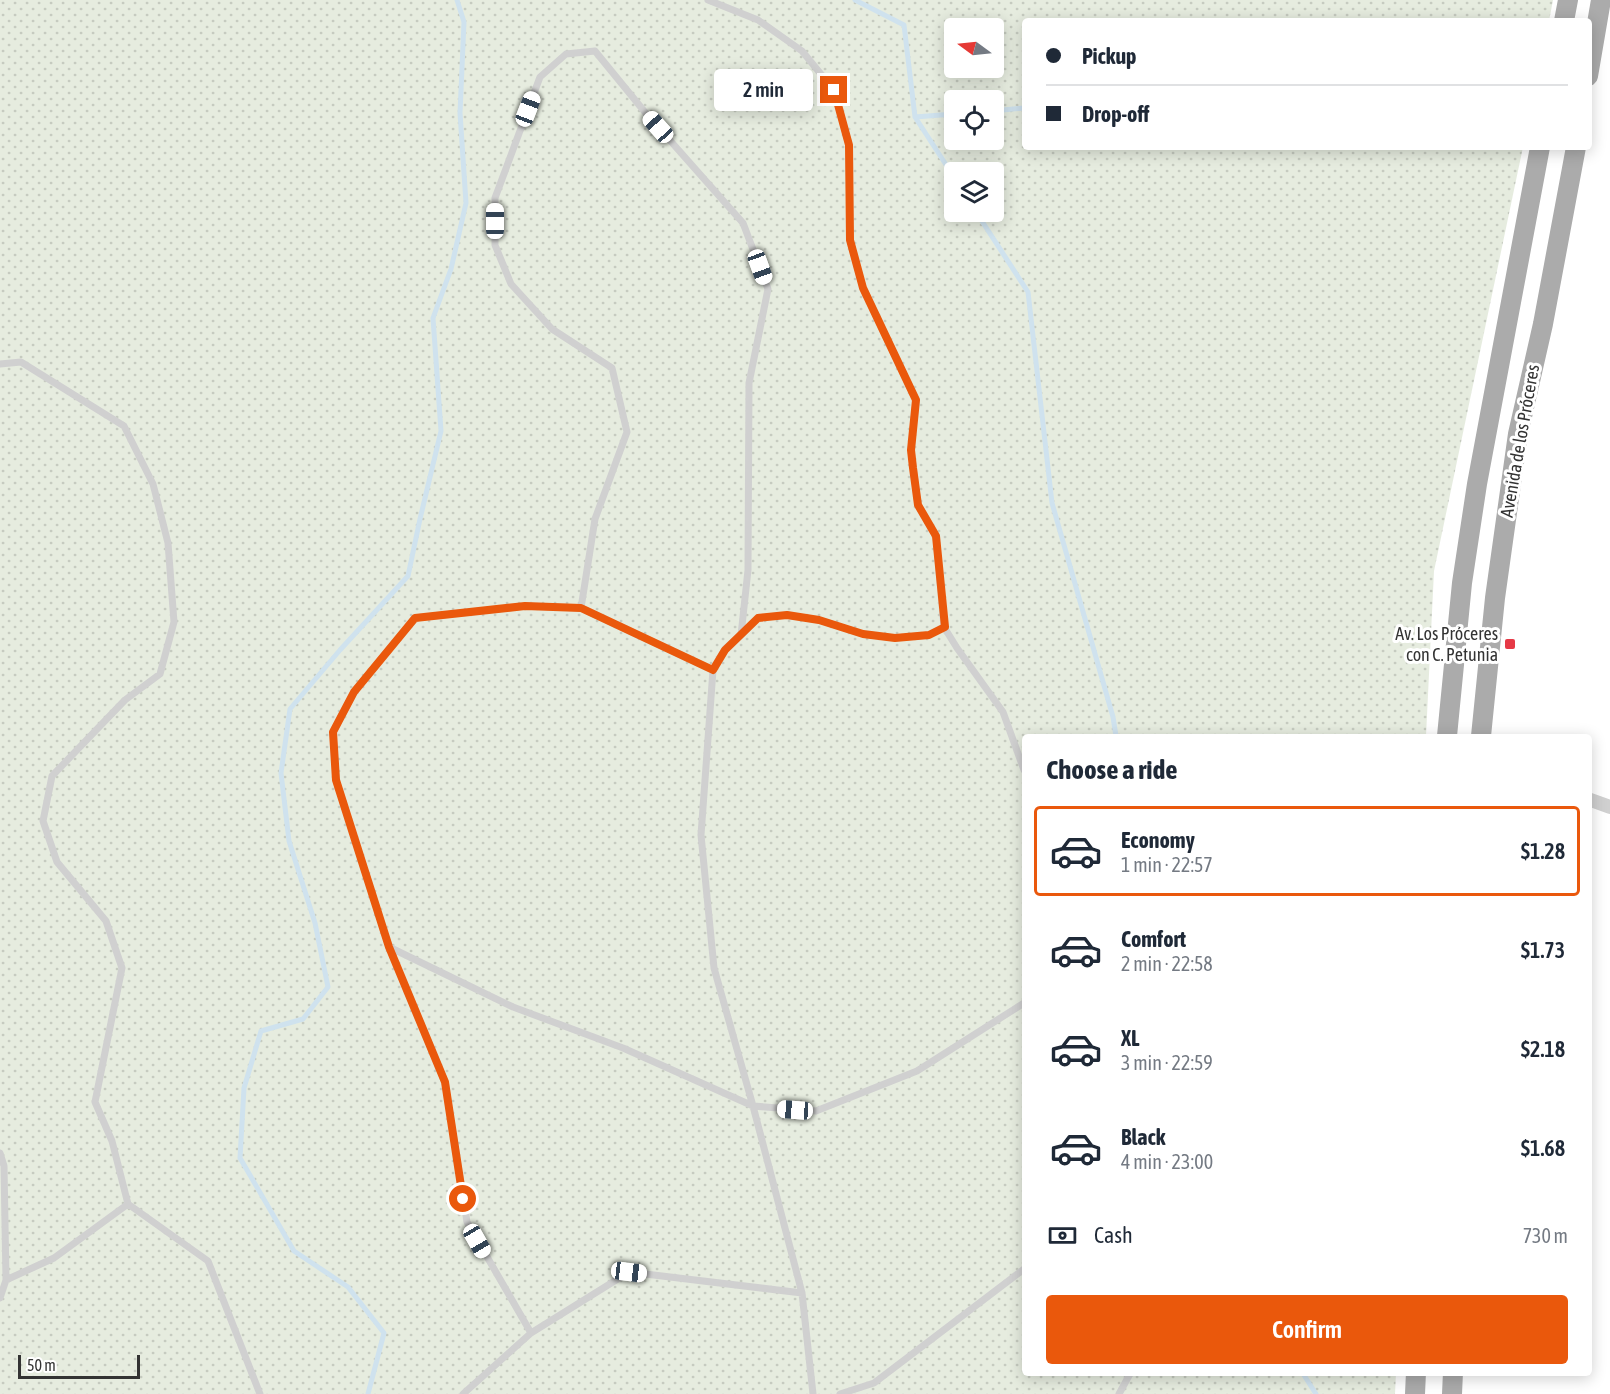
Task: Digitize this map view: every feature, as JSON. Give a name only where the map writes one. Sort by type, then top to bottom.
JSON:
[{"type":"main road","points":[[1565,18],[1568,0]]},
{"type":"main road","points":[[1592,53],[1601,0]]},
{"type":"main road","name":"Avenida de los Próceres","points":[[1447,734],[1462,583],[1477,484],[1539,150]]},
{"type":"main road","name":"Avenida de los Próceres","points":[[1481,734],[1494,609],[1518,434],[1575,150]]},
{"type":"main road","points":[[1414,1394],[1416,1376]]},
{"type":"main road","points":[[1452,1394],[1453,1376]]},
{"type":"street","points":[[1592,800],[1610,807],[1610,794]]},
{"type":"lane","points":[[708,0],[758,20],[802,51],[834,90],[849,145],[850,240],[855,259],[863,288],[916,400],[912,461],[918,505],[936,536],[945,627],[957,648],[1003,712],[1022,764]]},
{"type":"lane","points":[[581,608],[595,519],[627,432],[612,368],[552,329],[512,284],[495,245],[495,198],[540,77],[566,54],[595,51],[644,111],[743,223],[768,290],[749,383],[748,570],[741,635]]},
{"type":"lane","points":[[0,364],[21,362],[124,426],[153,484],[168,543],[174,622],[160,674],[125,700],[52,776],[44,821],[57,862],[106,921],[122,968],[95,1102],[112,1141],[128,1204],[208,1261],[260,1394]]},
{"type":"lane","points":[[531,1333],[467,1222],[445,1082],[389,947],[336,780],[333,732],[354,692],[415,618],[525,606],[581,608],[713,670]]},
{"type":"lane","points":[[813,1394],[802,1293],[714,968],[701,835],[713,670],[725,650],[758,618],[787,615],[819,620],[863,634],[895,638],[929,635],[945,627]]},
{"type":"lane","points":[[389,947],[513,1007],[623,1048],[753,1106],[816,1111],[917,1071],[1022,1004]]},
{"type":"lane","points":[[0,1153],[4,1166],[6,1280],[0,1298]]},
{"type":"lane","points":[[6,1280],[54,1258],[128,1204]]},
{"type":"lane","points":[[840,1394],[874,1383],[1022,1271]]},
{"type":"lane","points":[[463,1394],[531,1333],[629,1272],[802,1293]]},
{"type":"lane","points":[[1119,1394],[1129,1376]]},
{"type":"shaded area","points":[[0,0],[1553,0],[1550,18],[1022,18],[1022,150],[1522,150],[1434,571],[1426,734],[1022,734],[1022,1376],[1396,1376],[1395,1394],[0,1394]]},
{"type":"waterway","points":[[368,1394],[384,1333],[348,1287],[294,1251],[240,1158],[244,1088],[261,1031],[303,1019],[328,987],[315,923],[289,841],[281,773],[290,709],[408,576],[441,431],[433,318],[451,269],[466,203],[460,113],[464,22],[457,0]]},
{"type":"waterway","points":[[855,0],[904,25],[915,117],[944,115]]},
{"type":"waterway","points":[[1004,110],[1022,108]]},
{"type":"waterway","points":[[915,117],[944,162]]},
{"type":"waterway","points":[[982,222],[1028,292],[1052,503],[1113,717],[1116,734]]},
{"type":"waterway","points":[[1305,1376],[1316,1394]]},
{"type":"place","name":"Av. Los Próceres con C. Petunia","points":[[1510,644]]},
{"type":"route","points":[[463,1199],[445,1082],[389,947],[336,780],[333,732],[354,692],[415,618],[525,606],[581,608],[713,670],[725,650],[758,618],[787,615],[819,620],[863,634],[895,638],[929,635],[945,627],[936,536],[918,505],[913,468],[911,450],[916,400],[863,288],[850,240],[849,145],[834,90]]}]
